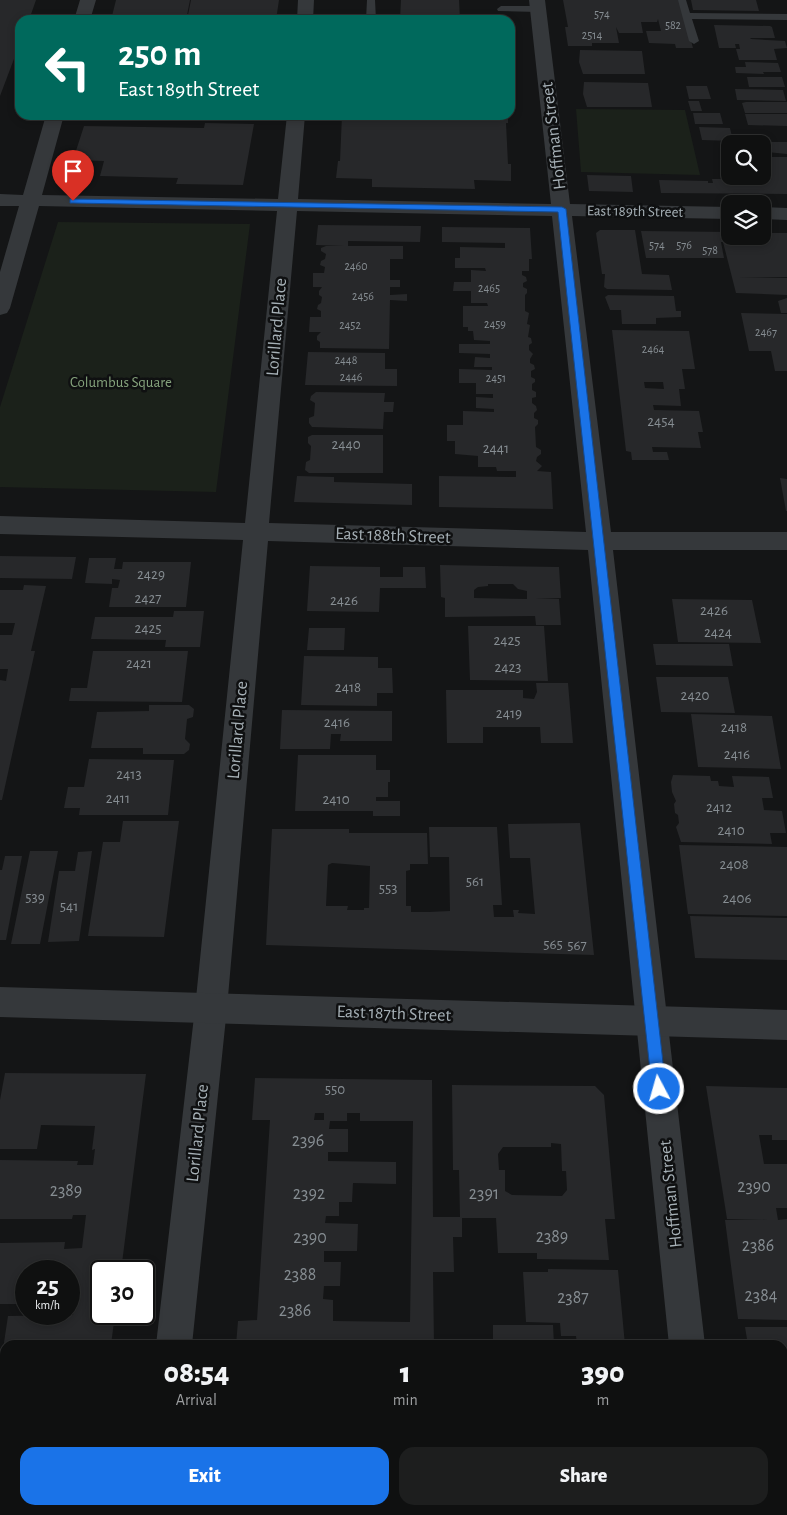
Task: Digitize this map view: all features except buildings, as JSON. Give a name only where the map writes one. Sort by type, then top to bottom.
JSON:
[{"type":"street","points":[[84,15],[88,0]]},
{"type":"street","points":[[305,15],[306,0]]},
{"type":"street","name":"Hoffman Street","points":[[538,5],[686,1340]]},
{"type":"street","points":[[0,308],[55,120]]},
{"type":"street","name":"Lorillard Place","points":[[175,1340],[211,1008],[295,120]]},
{"type":"street","name":"East 189th Street","points":[[0,200],[721,213]]},
{"type":"street","points":[[771,213],[787,214]]},
{"type":"street","name":"East 188th Street","points":[[0,525],[599,541],[787,542]]},
{"type":"street","name":"East 187th Street","points":[[0,1002],[787,1026]]},
{"type":"lane","points":[[370,0],[371,15]]},
{"type":"lane","points":[[682,0],[694,40]]},
{"type":"lane","points":[[499,5],[538,5]]},
{"type":"lane","points":[[687,16],[787,17]]},
{"type":"green space","points":[[576,109],[685,110],[700,175],[581,172]]},
{"type":"green space","name":"Columbus Square","points":[[58,222],[250,224],[216,492],[0,487],[0,407]]},
{"type":"route","points":[[73,201],[562,209],[659,1089]]}]
